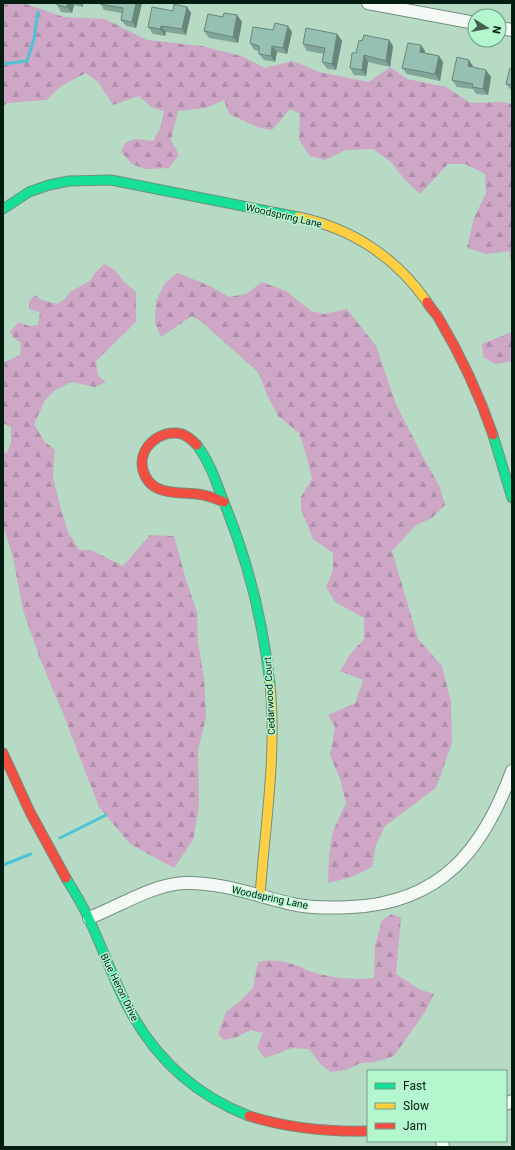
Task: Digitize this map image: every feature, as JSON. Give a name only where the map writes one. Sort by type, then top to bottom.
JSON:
[{"type":"street","points":[[368,3],[467,22]]},
{"type":"street","name":"Woodspring Lane","points":[[3,209],[28,193],[56,183],[79,180],[111,180],[308,219],[336,228],[366,243],[396,265],[416,286],[442,324],[472,382],[486,415],[505,469],[512,498]]},
{"type":"street","name":"Cedarwood Court","points":[[224,502],[205,495],[171,493],[158,490],[146,478],[142,468],[142,458],[146,448],[156,437],[172,432],[183,434],[190,438],[198,446],[204,456],[224,502],[241,545],[256,596],[263,632],[272,716],[270,772],[260,896]]},
{"type":"street","name":"Blue Heron Drive","points":[[3,753],[41,834],[89,918],[95,936],[125,1002],[137,1023],[167,1063],[183,1078],[209,1098],[250,1116],[301,1128],[352,1132],[367,1131]]},
{"type":"street","name":"Woodspring Lane","points":[[89,918],[143,894],[174,884],[184,883],[212,884],[298,905],[351,907],[383,904],[400,899],[422,890],[449,872],[464,858],[482,836],[503,796],[512,771]]},
{"type":"green space","points":[[3,3],[26,4],[64,17],[105,19],[147,40],[202,46],[241,56],[265,68],[293,61],[319,72],[369,82],[390,67],[407,79],[446,87],[470,103],[500,102],[512,104],[512,268],[509,251],[487,254],[467,248],[474,218],[486,193],[485,174],[465,164],[448,164],[420,194],[404,179],[391,162],[373,149],[346,150],[325,160],[310,156],[299,140],[300,114],[290,109],[272,130],[260,128],[229,114],[224,100],[206,108],[178,111],[171,140],[179,155],[169,168],[145,169],[132,164],[121,152],[125,143],[135,139],[153,141],[160,129],[164,111],[151,107],[139,96],[113,105],[99,83],[86,73],[61,86],[47,100],[7,103],[3,107]]},
{"type":"green space","points":[[104,264],[115,270],[124,282],[136,292],[136,322],[96,361],[98,376],[106,382],[95,387],[72,382],[55,390],[45,400],[34,424],[44,441],[55,450],[53,477],[59,502],[68,532],[79,550],[91,550],[123,566],[150,535],[174,536],[186,580],[197,612],[198,642],[204,678],[206,717],[198,751],[199,807],[193,840],[174,868],[130,844],[99,807],[39,656],[23,610],[13,557],[3,526],[3,453],[7,453],[11,442],[11,427],[3,423],[3,365],[5,362],[20,355],[21,343],[13,337],[10,332],[19,322],[29,326],[38,325],[40,312],[29,309],[29,301],[35,295],[42,300],[57,304],[65,299],[70,292],[90,281],[94,274]]},
{"type":"green space","points":[[177,273],[208,285],[229,297],[246,294],[262,282],[286,291],[311,311],[324,314],[347,309],[376,346],[396,404],[439,485],[445,505],[432,518],[416,525],[392,551],[418,639],[442,666],[451,702],[452,743],[436,788],[385,826],[376,845],[372,867],[352,877],[328,883],[329,855],[333,831],[346,803],[340,779],[330,755],[335,727],[328,715],[355,703],[363,680],[340,671],[351,653],[364,639],[364,618],[335,602],[326,587],[333,570],[333,553],[313,539],[301,509],[301,497],[312,479],[306,454],[299,433],[278,416],[267,395],[259,373],[202,322],[192,316],[161,337],[155,323],[156,301],[165,283]]},
{"type":"green space","points":[[512,332],[512,361],[496,364],[483,357],[482,344]]},
{"type":"green space","points":[[392,914],[401,918],[396,974],[421,990],[434,994],[425,1012],[394,1056],[375,1062],[361,1063],[346,1070],[331,1072],[321,1065],[309,1049],[292,1048],[264,1058],[257,1047],[263,1033],[251,1030],[235,1038],[224,1040],[218,1034],[226,1012],[253,988],[258,962],[273,961],[293,964],[309,971],[333,977],[349,979],[374,978],[375,946],[382,920]]},
{"type":"building","points":[[57,3],[68,3],[67,7],[57,5]]},
{"type":"building","points":[[100,3],[136,3],[132,22],[121,20],[123,8]]},
{"type":"building","points":[[174,4],[187,7],[182,29],[161,26],[160,29],[148,27],[152,7],[173,11]]},
{"type":"building","points":[[224,13],[237,15],[233,37],[204,31],[208,14],[223,17]]},
{"type":"building","points":[[275,23],[288,26],[283,48],[272,46],[271,56],[259,54],[259,46],[250,43],[253,27],[273,30]]},
{"type":"building","points":[[306,28],[337,34],[332,64],[322,62],[325,48],[303,44]]},
{"type":"building","points":[[364,35],[389,40],[386,61],[364,55],[362,70],[350,68],[352,53],[356,53],[359,40],[362,41]]},
{"type":"building","points":[[408,43],[421,45],[420,52],[439,56],[435,74],[402,68]]},
{"type":"building","points":[[457,57],[469,60],[468,66],[486,70],[483,89],[472,87],[473,84],[452,80]]},
{"type":"building","points":[[510,68],[512,69],[512,85],[506,84]]},
{"type":"waterway","points":[[3,64],[27,61],[34,39],[38,12]]},
{"type":"waterway","points":[[60,838],[106,815]]},
{"type":"waterway","points":[[3,865],[31,854]]},
{"type":"traffic: fast","points":[[3,209],[29,192],[49,185],[69,181],[111,180],[298,217]]},
{"type":"traffic: fast","points":[[493,435],[512,498]]},
{"type":"traffic: fast","points":[[197,445],[209,464],[215,478],[247,568],[259,614],[270,685]]},
{"type":"traffic: fast","points":[[66,878],[87,915],[129,1009],[152,1044],[165,1060],[195,1087],[230,1108],[249,1116]]},
{"type":"traffic: slow","points":[[298,217],[336,229],[371,247],[387,258],[401,271],[427,302]]},
{"type":"traffic: slow","points":[[260,896],[270,790],[272,738],[270,685]]},
{"type":"traffic: jam","points":[[427,302],[438,317],[454,345],[482,404],[493,435]]},
{"type":"traffic: jam","points":[[197,445],[182,434],[166,434],[159,437],[147,447],[142,462],[143,470],[152,484],[165,491],[204,495],[224,502]]},
{"type":"traffic: jam","points":[[3,753],[30,812],[66,878]]},
{"type":"traffic: jam","points":[[249,1116],[278,1124],[308,1128],[338,1131],[367,1131]]}]
